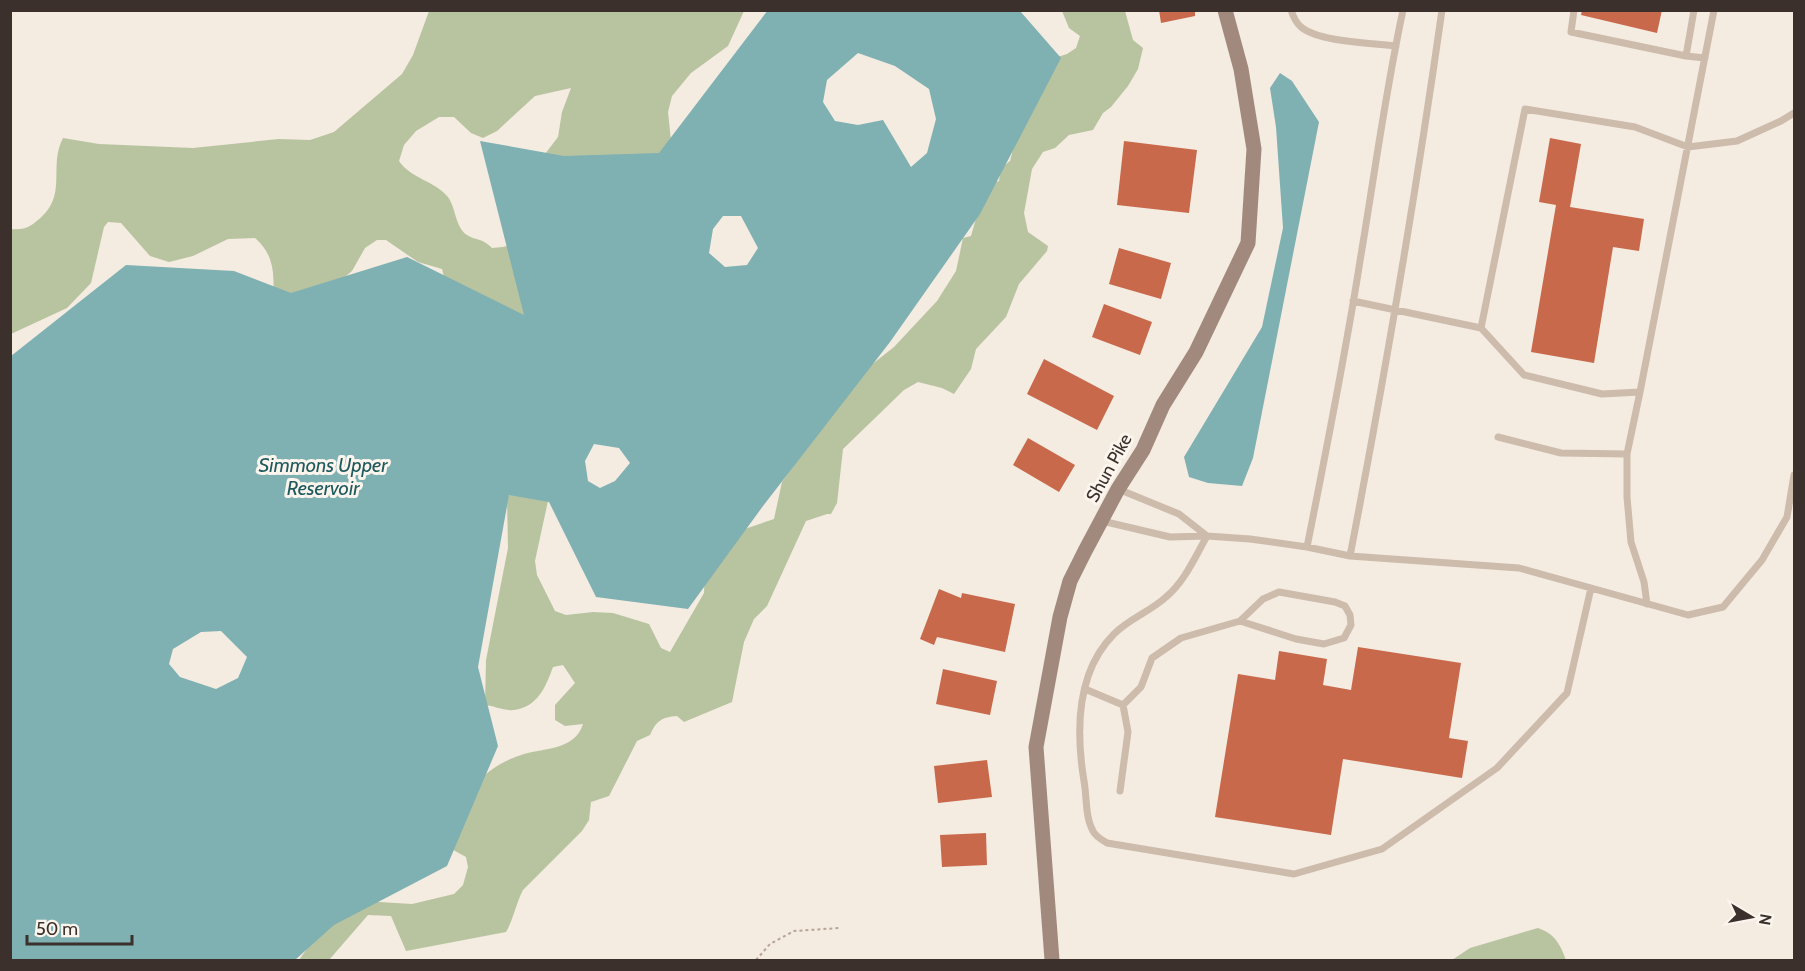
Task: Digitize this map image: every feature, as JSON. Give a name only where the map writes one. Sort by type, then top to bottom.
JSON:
[{"type":"main road","name":"Shun Pike","points":[[1052,960],[1036,747],[1048,674],[1065,599],[1070,581],[1118,489],[1143,450],[1163,405],[1196,352],[1248,243],[1254,149],[1241,69],[1225,10]]},
{"type":"lane","points":[[1291,10],[1300,27],[1314,34],[1354,42],[1395,46]]},
{"type":"lane","points":[[1307,547],[1353,301],[1403,10]]},
{"type":"lane","points":[[1350,556],[1421,156],[1442,10]]},
{"type":"lane","points":[[1574,10],[1571,32],[1705,58]]},
{"type":"lane","points":[[1686,56],[1694,10]]},
{"type":"lane","points":[[1647,604],[1644,582],[1631,542],[1627,497],[1627,454],[1714,10]]},
{"type":"lane","points":[[1481,328],[1525,110],[1635,127],[1688,147],[1737,141],[1780,122],[1794,113]]},
{"type":"lane","points":[[1353,301],[1481,328],[1524,375],[1602,394],[1640,392]]},
{"type":"lane","points":[[1498,437],[1561,453],[1627,454]]},
{"type":"lane","points":[[1102,521],[1170,537],[1207,536],[1250,539],[1350,556],[1519,568],[1688,615],[1723,607],[1762,560],[1787,517],[1794,475]]},
{"type":"lane","points":[[1118,489],[1179,514],[1207,536]]},
{"type":"lane","points":[[1207,536],[1181,581],[1166,598],[1115,633],[1100,651],[1085,689],[1081,700],[1079,753],[1093,832],[1107,843],[1294,874],[1382,849],[1497,768],[1567,693],[1591,588]]},
{"type":"lane","points":[[1124,705],[1140,687],[1152,658],[1181,638],[1240,621],[1263,599],[1279,592],[1335,602],[1345,606],[1350,615],[1351,625],[1344,638],[1324,644],[1296,639],[1240,621]]},
{"type":"lane","points":[[1085,689],[1124,705]]},
{"type":"lane","points":[[1120,791],[1128,732],[1124,705]]},
{"type":"path","points":[[756,960],[770,944],[794,931],[839,928]]},
{"type":"green space","points":[[429,11],[744,11],[728,46],[691,73],[672,96],[668,112],[671,141],[658,161],[529,175],[558,137],[562,112],[571,88],[535,96],[497,131],[483,138],[471,133],[454,117],[439,117],[416,131],[404,145],[399,161],[409,172],[436,187],[448,197],[463,232],[485,242],[492,248],[514,244],[525,315],[513,335],[449,297],[442,269],[418,262],[386,240],[377,240],[365,248],[352,271],[335,285],[273,303],[273,276],[270,260],[267,252],[255,238],[228,239],[193,256],[169,262],[150,256],[121,223],[108,222],[104,227],[91,283],[67,308],[11,334],[10,229],[30,226],[45,214],[51,204],[55,194],[57,161],[63,138],[99,144],[193,148],[279,139],[310,140],[334,132],[402,74],[413,55]]},
{"type":"green space","points":[[1062,11],[1125,11],[1133,40],[1143,48],[1138,69],[1128,86],[1103,113],[1093,130],[1069,135],[1055,148],[1043,152],[1032,169],[1024,213],[1028,232],[1048,246],[1047,251],[1019,284],[1006,317],[976,349],[971,369],[954,394],[942,388],[918,382],[904,390],[843,449],[837,503],[831,514],[806,521],[767,606],[754,619],[744,642],[732,702],[684,722],[677,716],[667,717],[657,723],[650,735],[637,741],[609,796],[591,802],[589,820],[582,831],[523,890],[506,932],[406,951],[391,916],[368,915],[329,960],[299,960],[321,929],[364,901],[412,904],[454,894],[463,885],[468,867],[466,857],[446,846],[473,788],[499,765],[524,754],[566,743],[579,733],[583,724],[565,726],[555,720],[555,705],[575,683],[563,665],[553,667],[540,695],[529,705],[511,710],[485,705],[486,660],[508,548],[507,499],[516,482],[551,487],[535,561],[537,575],[555,611],[566,615],[593,612],[613,613],[649,624],[661,648],[670,652],[704,593],[705,564],[718,538],[774,519],[782,482],[856,377],[894,347],[937,301],[956,271],[963,238],[971,236],[985,187],[999,181],[1001,168],[1010,161],[1035,64],[1067,54],[1076,48],[1080,36],[1069,28]]},
{"type":"green space","points":[[1538,928],[1549,933],[1556,940],[1566,960],[1452,960],[1470,948]]},
{"type":"water","name":"Simmons Upper Reservoir","points":[[768,10],[1020,11],[1061,58],[980,214],[890,342],[763,506],[688,609],[596,597],[549,502],[509,495],[478,667],[498,746],[447,866],[334,925],[295,960],[11,960],[11,356],[126,265],[234,271],[291,293],[407,257],[524,315],[480,141],[564,156],[659,153]],"holes":[[[858,53],[895,66],[929,89],[936,119],[927,153],[911,167],[883,120],[858,125],[835,121],[823,102],[827,80]],[[723,216],[741,216],[758,248],[747,265],[725,267],[709,253],[713,229]],[[594,444],[619,448],[630,463],[615,481],[600,488],[588,481],[585,461]],[[221,631],[247,657],[238,678],[216,689],[180,677],[169,664],[173,649],[201,632]]]},
{"type":"water","points":[[1280,73],[1292,81],[1319,122],[1253,458],[1242,486],[1208,483],[1189,477],[1184,457],[1262,327],[1283,228],[1276,127],[1270,88]]},
{"type":"building","points":[[1159,10],[1195,10],[1195,16],[1161,23]]},
{"type":"building","points":[[1582,10],[1662,10],[1657,33],[1581,15]]},
{"type":"building","points":[[1550,138],[1581,144],[1570,207],[1644,219],[1639,251],[1613,247],[1594,363],[1531,352],[1556,205],[1539,202]]},
{"type":"building","points":[[1124,141],[1197,150],[1189,213],[1117,205]]},
{"type":"building","points":[[1119,248],[1171,263],[1161,299],[1109,284]]},
{"type":"building","points":[[1104,304],[1152,322],[1140,355],[1092,337]]},
{"type":"building","points":[[1044,359],[1114,396],[1097,430],[1027,394]]},
{"type":"building","points":[[1028,438],[1075,465],[1059,492],[1013,465]]},
{"type":"building","points":[[939,589],[961,598],[962,593],[1015,604],[1005,652],[937,637],[934,645],[920,639]]},
{"type":"building","points":[[1358,647],[1461,663],[1449,738],[1468,741],[1462,778],[1343,759],[1331,835],[1215,817],[1238,674],[1275,680],[1279,651],[1327,659],[1323,685],[1351,690]]},
{"type":"building","points":[[943,669],[997,681],[990,715],[936,704]]},
{"type":"building","points":[[987,760],[992,797],[938,803],[934,766]]},
{"type":"building","points":[[986,833],[987,865],[942,867],[940,835]]}]
